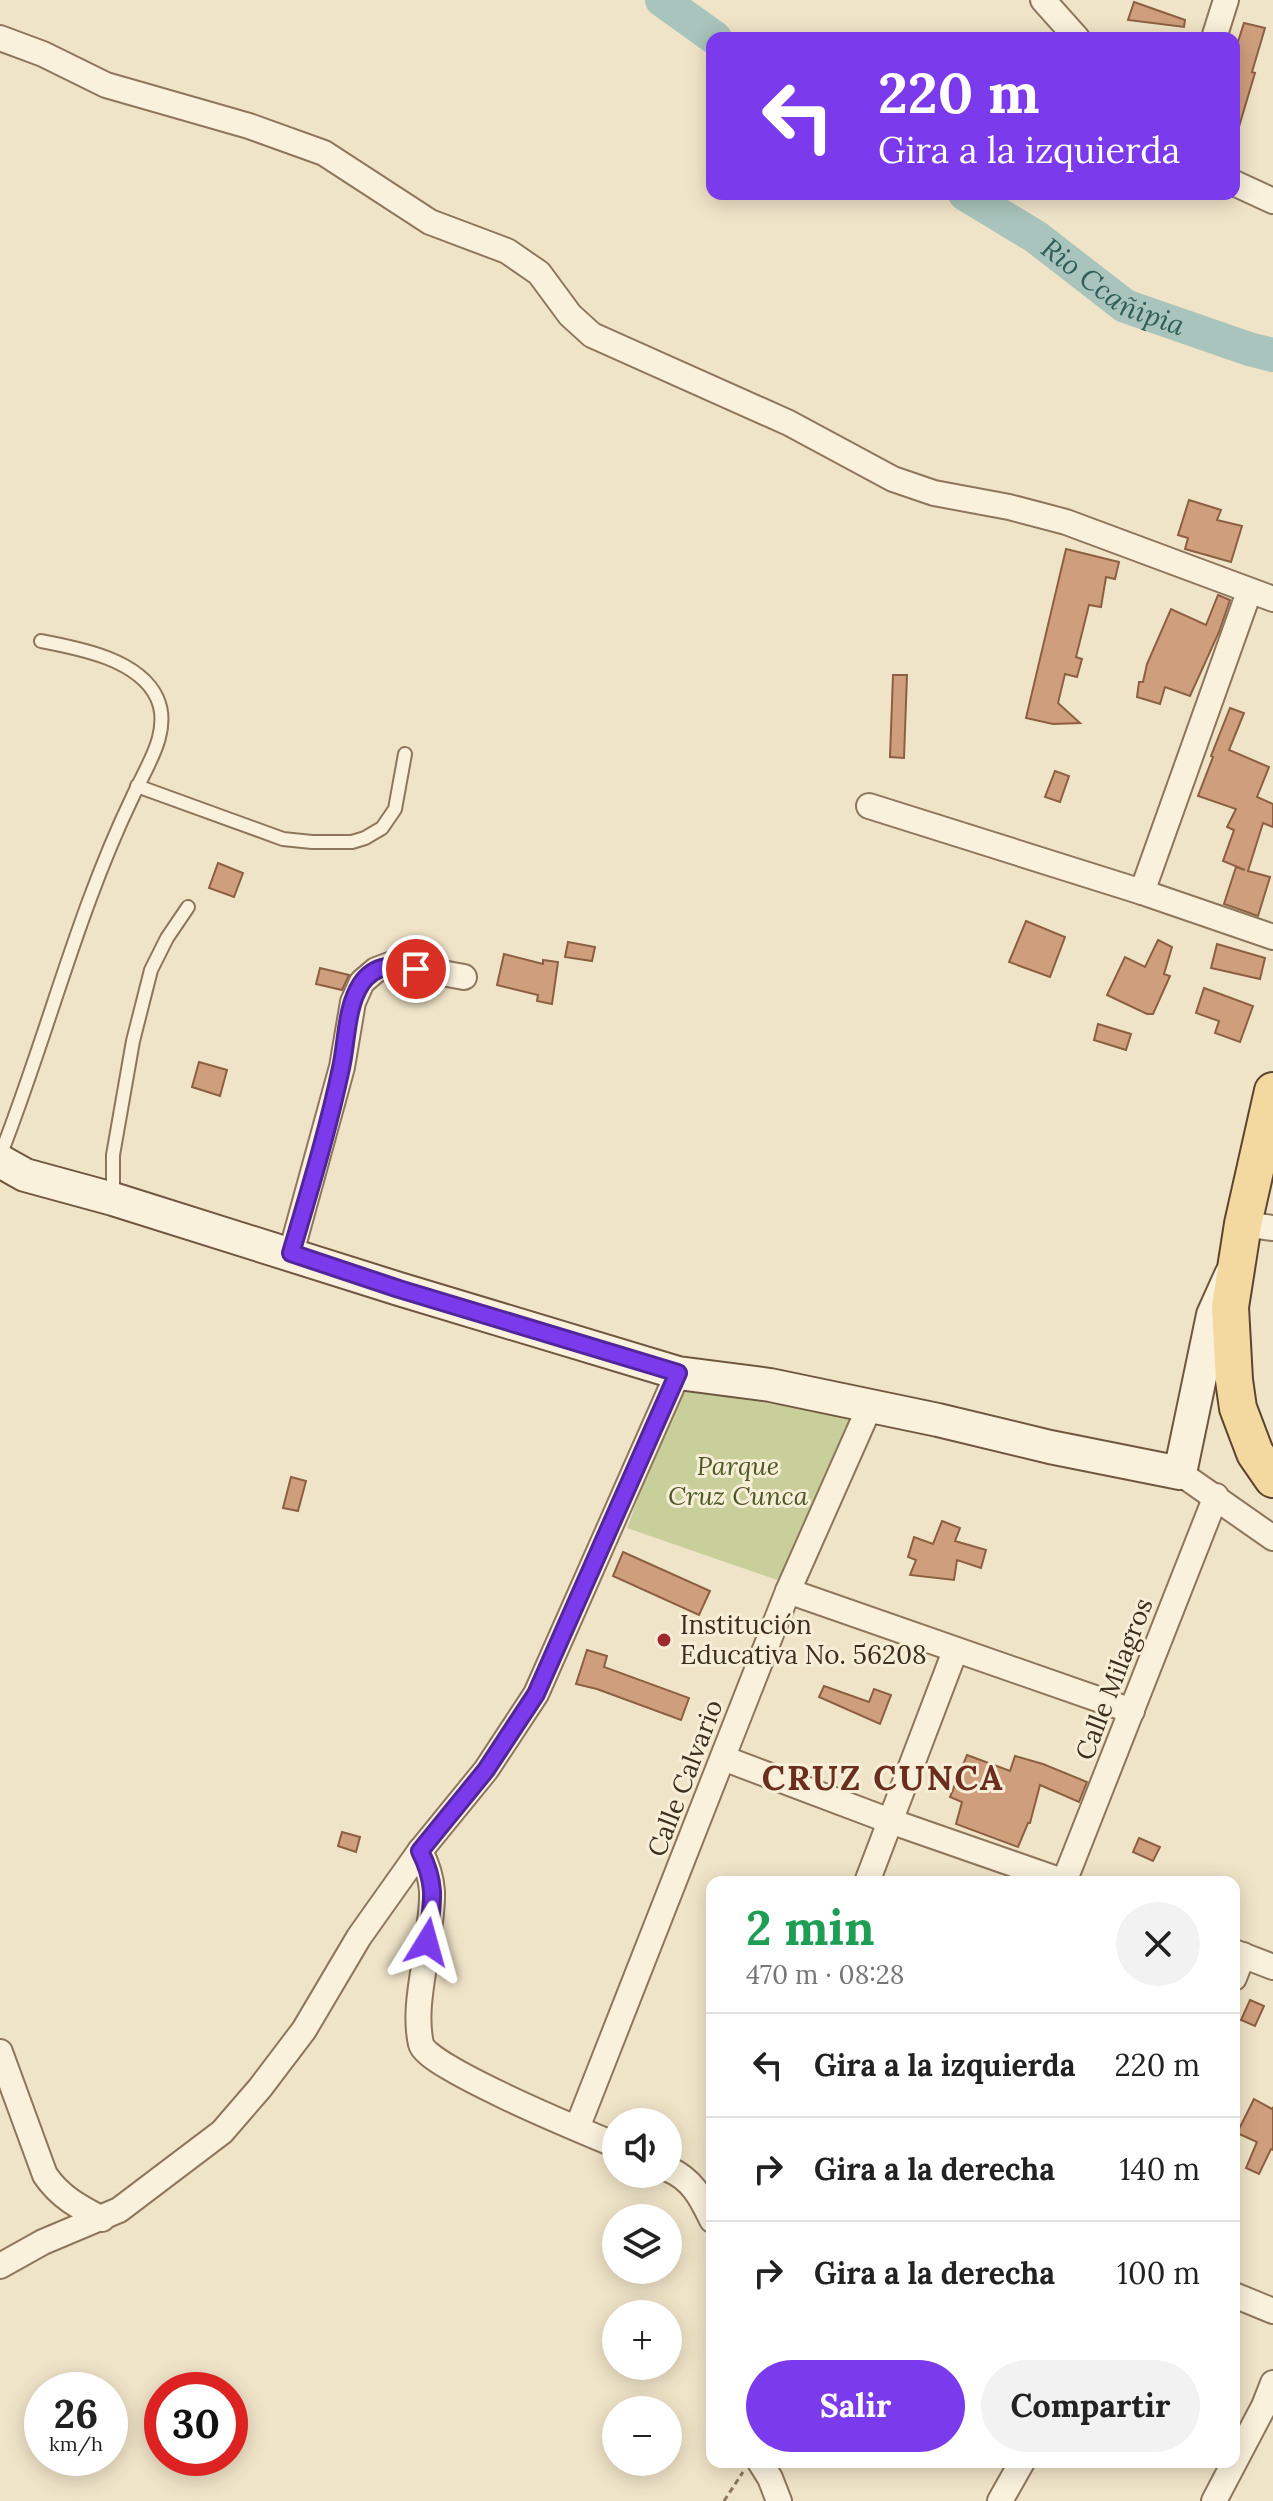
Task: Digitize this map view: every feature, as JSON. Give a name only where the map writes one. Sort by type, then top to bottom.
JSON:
[{"type":"main road","points":[[1267,1463],[1238,1408],[1230,1307],[1237,1262],[1258,1226],[1273,1091]]},
{"type":"street","points":[[1216,32],[1226,0]]},
{"type":"street","points":[[1051,4],[1072,32]]},
{"type":"street","points":[[0,38],[43,54],[106,85],[249,126],[324,153],[430,222],[507,251],[539,273],[570,315],[592,335],[789,423],[893,479],[934,493],[1009,507],[1066,522],[1273,599]]},
{"type":"street","points":[[1240,186],[1273,201]]},
{"type":"street","points":[[1142,892],[1249,592]]},
{"type":"street","points":[[869,806],[1273,937]]},
{"type":"street","points":[[291,1253],[342,1067],[353,1002],[362,982],[376,970],[392,964],[464,977]]},
{"type":"street","points":[[0,1159],[25,1175],[113,1199],[678,1373],[770,1385],[1180,1473],[1273,1538]]},
{"type":"street","points":[[1180,1473],[1213,1315],[1237,1262]]},
{"type":"street","points":[[0,2266],[43,2242],[102,2219],[138,2197],[222,2132],[260,2088],[304,2030],[343,1962],[420,1851],[486,1770],[536,1694],[678,1373]]},
{"type":"street","name":"Calle Calvario","points":[[577,2128],[788,1591],[870,1406]]},
{"type":"street","name":"Calle Milagros","points":[[1067,1876],[1216,1496]]},
{"type":"street","points":[[788,1591],[1132,1711]]},
{"type":"street","points":[[869,1876],[955,1651]]},
{"type":"street","points":[[723,1758],[1048,1876]]},
{"type":"street","points":[[420,1851],[428,1866],[434,1893],[418,2017],[423,2049],[463,2076],[602,2139]]},
{"type":"street","points":[[1240,1962],[1273,1967]]},
{"type":"street","points":[[0,2052],[45,2175],[63,2197],[102,2219]]},
{"type":"street","points":[[682,2175],[706,2207]]},
{"type":"street","points":[[1240,2297],[1273,2311]]},
{"type":"street","points":[[1240,2452],[1273,2383]]},
{"type":"street","points":[[759,2468],[770,2478],[779,2501]]},
{"type":"street","points":[[1000,2501],[1019,2468]]},
{"type":"street","points":[[1214,2501],[1231,2468]]},
{"type":"lane","points":[[0,1159],[75,937],[121,820],[149,766],[161,719],[157,699],[144,680],[110,659],[79,648],[41,641]]},
{"type":"lane","points":[[137,786],[283,839],[352,842],[382,828],[395,809],[405,754]]},
{"type":"lane","points":[[113,1199],[113,1155],[133,1041],[151,970],[167,938],[188,907]]},
{"type":"path","points":[[724,2501],[750,2468]]},
{"type":"green space","name":"Parque Cruz Cunca","points":[[679,1388],[858,1419],[786,1583],[627,1528]]},
{"type":"building","points":[[1134,2],[1185,20],[1184,27],[1128,20]]},
{"type":"building","points":[[1244,23],[1265,28],[1240,123],[1240,35]]},
{"type":"building","points":[[1189,500],[1221,510],[1217,520],[1242,526],[1231,562],[1185,549],[1188,538],[1178,535]]},
{"type":"building","points":[[1066,549],[1119,562],[1115,579],[1106,577],[1101,607],[1089,605],[1076,657],[1082,659],[1077,677],[1065,674],[1058,703],[1080,723],[1053,724],[1026,718]]},
{"type":"building","points":[[1218,595],[1230,600],[1190,696],[1165,687],[1160,704],[1137,697],[1139,682],[1143,682],[1147,664],[1171,609],[1206,625]]},
{"type":"building","points":[[893,675],[907,675],[904,758],[890,757]]},
{"type":"building","points":[[1230,708],[1244,713],[1229,750],[1269,767],[1257,797],[1273,804],[1273,827],[1263,823],[1248,871],[1270,877],[1258,916],[1224,904],[1236,867],[1245,870],[1223,861],[1234,830],[1227,827],[1236,809],[1198,796]]},
{"type":"building","points":[[1055,771],[1069,776],[1060,802],[1045,797]]},
{"type":"building","points":[[218,863],[243,873],[234,897],[209,888]]},
{"type":"building","points":[[1026,921],[1065,937],[1050,977],[1009,962]]},
{"type":"building","points":[[1158,940],[1172,947],[1164,974],[1170,976],[1153,1014],[1107,995],[1125,957],[1145,967]]},
{"type":"building","points":[[568,942],[595,947],[592,961],[565,957]]},
{"type":"building","points":[[1217,944],[1265,958],[1260,979],[1211,968]]},
{"type":"building","points":[[504,954],[543,964],[543,960],[558,962],[552,1004],[537,1001],[538,995],[497,985]]},
{"type":"building","points":[[320,968],[349,975],[342,990],[316,984]]},
{"type":"building","points":[[1204,988],[1253,1006],[1240,1042],[1215,1033],[1219,1021],[1196,1013]]},
{"type":"building","points":[[1098,1024],[1131,1034],[1126,1050],[1094,1040]]},
{"type":"building","points":[[199,1062],[227,1070],[220,1096],[192,1087]]},
{"type":"building","points":[[291,1477],[306,1481],[298,1511],[283,1508]]},
{"type":"building","points":[[942,1521],[960,1528],[955,1541],[986,1550],[981,1568],[957,1560],[954,1580],[910,1575],[916,1560],[908,1557],[914,1537],[933,1544]]},
{"type":"building","points":[[623,1552],[710,1591],[699,1615],[613,1576]]},
{"type":"building","points":[[587,1650],[607,1656],[604,1667],[689,1698],[681,1720],[576,1684]]},
{"type":"building","points":[[824,1686],[869,1702],[874,1689],[891,1695],[880,1724],[819,1697]]},
{"type":"building","points":[[967,1755],[1010,1771],[1015,1756],[1087,1782],[1079,1802],[1040,1785],[1030,1823],[1018,1847],[956,1824],[962,1802],[950,1797]]},
{"type":"building","points":[[342,1832],[360,1837],[356,1852],[338,1846]]},
{"type":"building","points":[[1139,1838],[1160,1847],[1153,1861],[1133,1852]]},
{"type":"building","points":[[1250,2000],[1264,2006],[1255,2026],[1241,2020]]},
{"type":"building","points":[[1254,2099],[1273,2107],[1273,2150],[1259,2174],[1246,2168],[1257,2142],[1240,2134],[1240,2127]]},
{"type":"waterway","name":"Rio Ccañipia","points":[[662,0],[707,32]]},
{"type":"waterway","name":"Rio Ccañipia","points":[[975,200],[1036,237],[1125,306],[1273,355]]},
{"type":"place","name":"Institución Educativa No. 56208","points":[[664,1640]]},
{"type":"district","name":"CRUZ CUNCA","points":[[883,1778]]},
{"type":"route","points":[[416,969],[392,964],[376,970],[362,982],[353,1002],[342,1067],[291,1253],[678,1373],[536,1694],[486,1770],[420,1851],[428,1866],[434,1893],[427,1942]]}]
